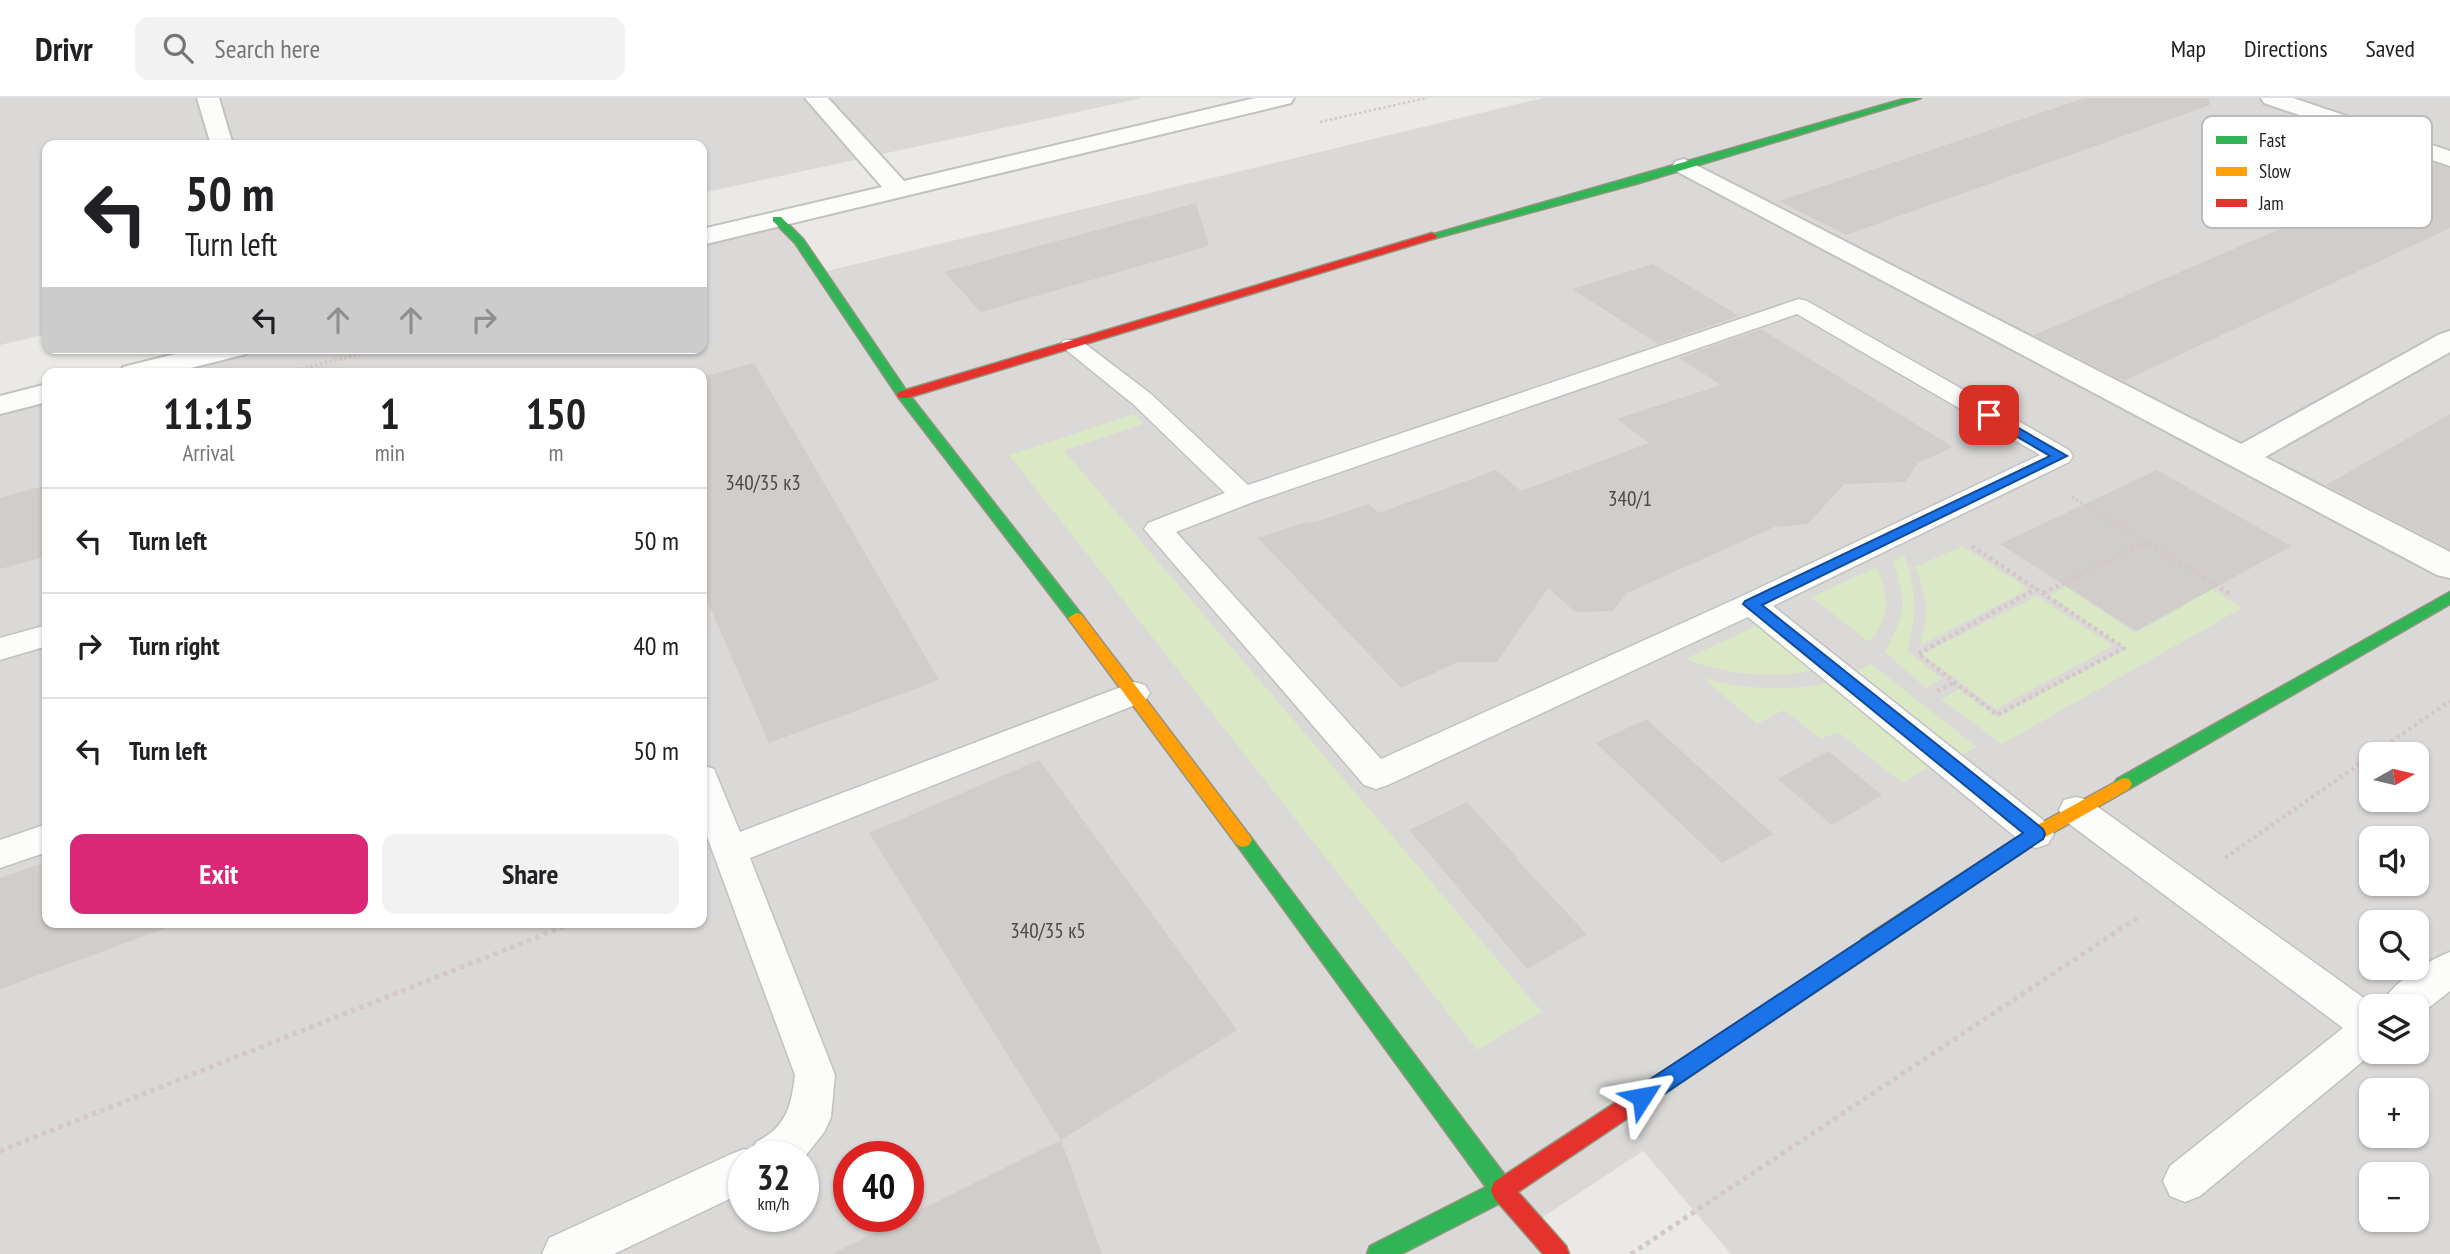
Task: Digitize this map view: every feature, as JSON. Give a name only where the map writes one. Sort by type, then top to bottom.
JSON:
[{"type":"street","points":[[208,98],[221,140]]},
{"type":"street","points":[[816,98],[898,190]]},
{"type":"street","points":[[707,236],[1283,98]]},
{"type":"street","points":[[903,395],[1346,260],[1917,98]]},
{"type":"street","points":[[2272,98],[2325,116]]},
{"type":"street","points":[[2432,153],[2450,159]]},
{"type":"street","points":[[1684,166],[2243,456],[2450,567]]},
{"type":"street","points":[[777,219],[799,241],[903,395],[1134,694],[1502,1190],[1559,1254]]},
{"type":"street","points":[[2243,456],[2450,340]]},
{"type":"street","points":[[154,368],[212,354]]},
{"type":"street","points":[[0,405],[42,394]]},
{"type":"street","points":[[1378,1254],[1502,1190],[2036,834],[2450,597]]},
{"type":"lane","points":[[1799,306],[2060,456],[2029,471],[1751,604],[1376,776],[1158,529],[1243,496],[1799,306]]},
{"type":"lane","points":[[1072,345],[1142,399],[1243,496]]},
{"type":"lane","points":[[1751,604],[2036,834]]},
{"type":"lane","points":[[0,649],[42,636]]},
{"type":"lane","points":[[730,851],[1134,694]]},
{"type":"lane","points":[[707,791],[815,1074],[810,1117],[791,1141]]},
{"type":"lane","points":[[2076,810],[2359,1019]]},
{"type":"lane","points":[[0,854],[42,840]]},
{"type":"lane","points":[[2417,994],[2450,969]]},
{"type":"lane","points":[[2185,1181],[2359,1038]]},
{"type":"lane","points":[[565,1254],[728,1178]]},
{"type":"path","points":[[305,368],[359,354]]},
{"type":"path","points":[[2029,471],[2230,594]]},
{"type":"path","points":[[1931,518],[2124,648],[1997,715],[1918,654],[2036,589]]},
{"type":"path","points":[[2043,593],[2146,542]]},
{"type":"path","points":[[2392,742],[2450,701]]},
{"type":"path","points":[[1631,1254],[2182,888],[2359,765]]},
{"type":"path","points":[[0,1151],[560,928]]},
{"type":"shaded area","points":[[0,98],[1142,98],[707,192],[707,140],[42,140],[42,335],[0,345]]},
{"type":"shaded area","points":[[1543,98],[2450,98],[2450,1254],[1731,1254],[1643,1151],[1534,1223],[1557,1254],[0,1254],[0,405],[42,395],[42,928],[707,928],[707,368],[155,368],[213,354],[707,354],[707,236],[777,219],[823,272]]},
{"type":"green space","points":[[1134,414],[1143,424],[1065,450],[1066,453],[1542,1012],[1477,1050],[1009,455]]},
{"type":"green space","points":[[1963,546],[2028,589],[1920,646],[1926,606],[1915,567]]},
{"type":"green space","points":[[2145,549],[2242,608],[2002,744],[1941,699],[1959,689],[1997,717],[2126,649],[2049,596],[2066,587],[2135,633],[2182,607],[2116,565]]},
{"type":"green space","points":[[1904,555],[1914,603],[1913,626],[1907,651],[1942,679],[1926,688],[1885,652],[1897,627],[1902,608],[1901,589],[1893,561]]},
{"type":"green space","points":[[1877,567],[1886,606],[1882,624],[1869,642],[1811,597]]},
{"type":"green space","points":[[2037,596],[2113,646],[1996,709],[1922,654]]},
{"type":"green space","points":[[1758,625],[1814,670],[1781,675],[1748,674],[1685,659]]},
{"type":"green space","points":[[1871,664],[1977,747],[1957,757],[1851,674]]},
{"type":"green space","points":[[1703,678],[1766,688],[1830,683],[1933,765],[1902,783],[1838,732],[1821,739],[1784,710],[1757,724]]},
{"type":"building","points":[[2085,98],[2209,98],[2210,105],[1846,235],[1779,201]]},
{"type":"building","points":[[2432,163],[2450,168],[2450,228],[2124,381],[2034,335],[2282,228],[2432,228]]},
{"type":"building","points":[[1196,203],[1209,246],[981,312],[944,272]]},
{"type":"building","points":[[1653,264],[1739,316],[1658,344],[1572,289]]},
{"type":"building","points":[[1761,329],[1953,447],[1918,463],[1905,482],[1844,484],[1808,524],[1774,527],[1627,593],[1613,611],[1575,612],[1548,588],[1497,662],[1458,662],[1401,688],[1258,538],[1369,504],[1379,513],[1496,470],[1521,491],[1649,443],[1617,419],[1721,385],[1679,358]]},
{"type":"building","points":[[754,363],[939,680],[769,743],[707,600],[707,376]]},
{"type":"building","points":[[2450,414],[2450,549],[2326,485]]},
{"type":"building","points":[[2157,470],[2291,546],[2136,631],[2000,544]]},
{"type":"building","points":[[42,486],[42,557],[0,569],[0,498]]},
{"type":"building","points":[[1646,719],[1773,834],[1722,863],[1596,743]]},
{"type":"building","points":[[1828,751],[1882,795],[1832,825],[1778,779]]},
{"type":"building","points":[[1039,760],[1237,1030],[1061,1140],[869,833]]},
{"type":"building","points":[[1467,802],[1587,934],[1527,969],[1409,830]]},
{"type":"building","points":[[42,864],[42,928],[166,928],[0,989],[0,878]]},
{"type":"building","points":[[1061,1140],[1102,1254],[832,1254],[876,1232],[924,1232],[924,1208]]},
{"type":"traffic: fast","points":[[1432,236],[1635,181],[1917,98]]},
{"type":"traffic: fast","points":[[777,219],[799,241],[903,395],[1076,618]]},
{"type":"traffic: fast","points":[[2123,784],[2450,597]]},
{"type":"traffic: fast","points":[[1243,840],[1502,1190],[1378,1254]]},
{"type":"traffic: slow","points":[[1076,618],[1243,840]]},
{"type":"traffic: slow","points":[[1869,945],[2036,834],[2123,784]]},
{"type":"traffic: jam","points":[[903,395],[1432,236]]},
{"type":"traffic: jam","points":[[1558,1254],[1502,1190],[1869,945]]},
{"type":"route","points":[[1642,1097],[2036,834],[1751,604],[2060,456],[1989,415]]}]
